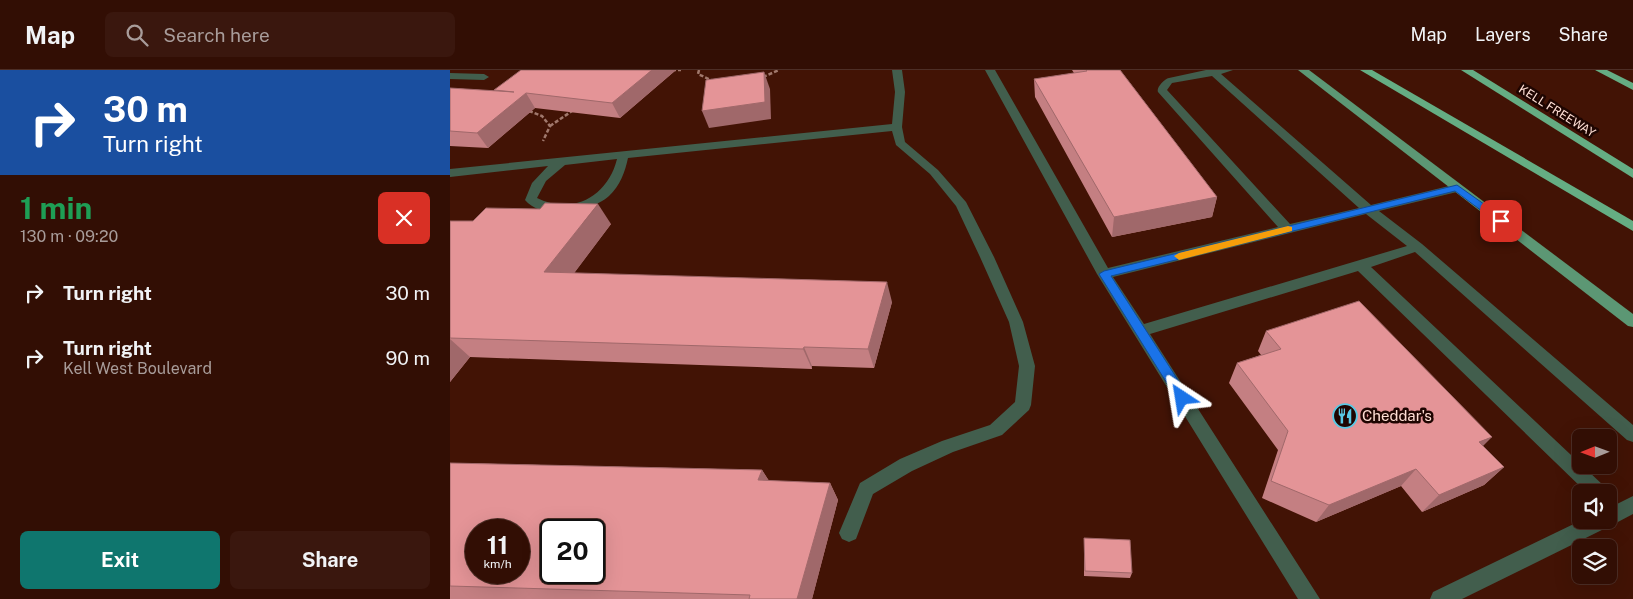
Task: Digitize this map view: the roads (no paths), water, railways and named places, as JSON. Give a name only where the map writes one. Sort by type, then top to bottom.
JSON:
[{"type":"highway","points":[[1365,70],[1633,227]]},
{"type":"highway","name":"KELL FREEWAY","points":[[1466,70],[1633,174]]},
{"type":"highway","points":[[1600,70],[1633,87]]},
{"type":"main road","points":[[1304,70],[1633,322]]},
{"type":"street","points":[[849,532],[866,489],[906,464],[948,446],[996,430],[1023,405],[1027,366],[1016,322],[988,256],[962,206],[934,172],[900,143],[897,127],[900,92],[897,70]]},
{"type":"street","points":[[990,70],[1104,274],[1310,599]]},
{"type":"street","points":[[1228,70],[1212,71],[1169,81],[1162,90],[1287,229]]},
{"type":"street","points":[[1212,71],[1368,209],[1417,247],[1633,435]]},
{"type":"street","points":[[450,76],[484,77]]},
{"type":"street","points":[[450,172],[897,127]]},
{"type":"street","points":[[561,162],[544,174],[532,192],[531,200],[538,205],[571,208],[589,204],[603,196],[612,186],[619,172],[623,156]]},
{"type":"street","points":[[1104,274],[1457,188]]},
{"type":"street","points":[[1140,331],[1417,247]]},
{"type":"street","points":[[1361,265],[1590,484]]},
{"type":"street","points":[[1440,599],[1578,529]]},
{"type":"place","name":"Cheddar's","points":[[1345,416]]}]
